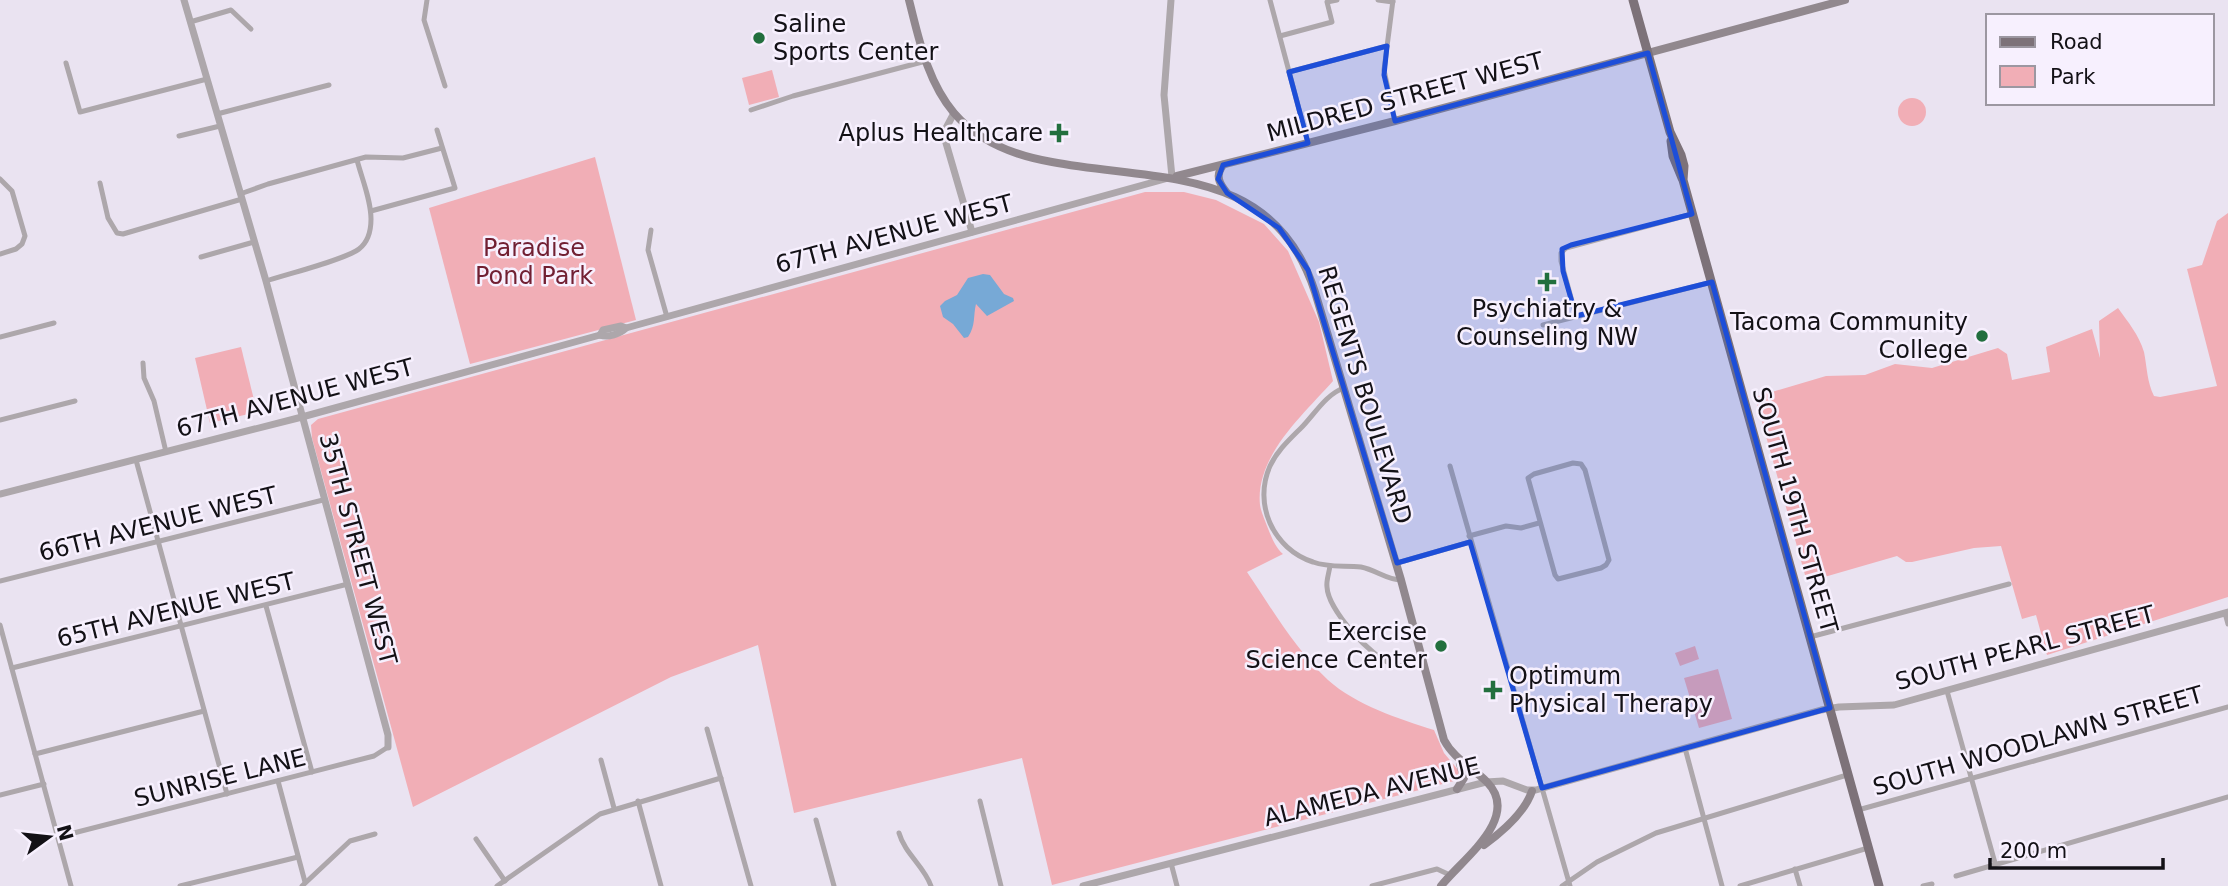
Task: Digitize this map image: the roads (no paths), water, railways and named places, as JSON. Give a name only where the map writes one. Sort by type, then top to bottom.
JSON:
[{"type":"main road","name":"REGENTS BOULEVARD","points":[[909,0],[926,61],[937,87],[954,113],[983,138],[1025,157],[1080,168],[1172,177],[1227,193],[1260,211],[1283,232],[1301,256],[1315,292],[1396,563],[1444,740],[1457,758],[1486,782]]},
{"type":"main road","name":"SOUTH 19TH STREET","points":[[1633,0],[1670,132],[1684,166],[1682,180],[1879,886]]},
{"type":"main road","name":"MILDRED STREET WEST","points":[[1172,177],[1395,121],[1844,0]]},
{"type":"main road","points":[[1223,164],[1218,179],[1227,193]]},
{"type":"main road","points":[[1457,758],[1463,768],[1464,778],[1457,789]]},
{"type":"main road","points":[[1441,886],[1487,836],[1496,819],[1494,793],[1486,782]]},
{"type":"main road","points":[[1465,858],[1505,828],[1532,791]]},
{"type":"street","name":"35TH STREET WEST","points":[[184,0],[266,281],[388,734],[388,747]]},
{"type":"street","points":[[427,0],[424,20],[445,86]]},
{"type":"street","points":[[1171,0],[1164,100],[1172,177]]},
{"type":"street","points":[[1270,0],[1308,143]]},
{"type":"street","points":[[1280,36],[1332,22],[1328,2],[1336,0]]},
{"type":"street","points":[[1377,0],[1393,1],[1385,80],[1395,121]]},
{"type":"street","points":[[190,22],[231,10],[251,29]]},
{"type":"street","points":[[1289,72],[1387,46]]},
{"type":"street","points":[[751,110],[793,96],[926,61]]},
{"type":"street","points":[[66,63],[80,112],[206,79]]},
{"type":"street","points":[[217,114],[329,85]]},
{"type":"street","points":[[954,113],[945,130],[946,143],[972,232]]},
{"type":"street","points":[[179,136],[220,126]]},
{"type":"street","points":[[371,211],[454,188],[437,130]]},
{"type":"street","points":[[100,183],[108,218],[117,233],[123,234],[241,197],[268,184],[366,157],[403,158],[442,148]]},
{"type":"street","points":[[266,281],[343,257],[359,249],[370,231],[371,211],[357,160]]},
{"type":"street","name":"67TH AVENUE WEST","points":[[0,494],[302,417],[600,335],[605,337],[622,332],[626,328],[1172,177]]},
{"type":"street","points":[[0,179],[12,191],[25,236],[16,249],[0,254]]},
{"type":"street","points":[[1576,316],[1563,271],[1562,253],[1574,244],[1692,214]]},
{"type":"street","points":[[651,230],[649,258],[667,317]]},
{"type":"street","points":[[201,257],[254,242]]},
{"type":"street","points":[[1543,325],[1712,282]]},
{"type":"street","points":[[0,337],[54,323]]},
{"type":"street","points":[[143,363],[144,378],[155,401],[166,452]]},
{"type":"street","points":[[1344,388],[1331,396],[1282,447],[1269,469],[1264,487],[1264,506],[1272,530],[1298,556],[1330,566],[1364,568],[1392,580],[1401,580]]},
{"type":"street","points":[[0,420],[75,401]]},
{"type":"street","points":[[136,460],[227,794]]},
{"type":"street","points":[[1573,463],[1581,464],[1608,551],[1607,564],[1597,570],[1557,579],[1539,523],[1529,477],[1573,463]]},
{"type":"street","points":[[1450,466],[1570,884]]},
{"type":"street","name":"66TH AVENUE WEST","points":[[0,581],[323,500]]},
{"type":"street","points":[[1396,563],[1506,526],[1521,528],[1539,523]]},
{"type":"street","points":[[1330,566],[1328,592],[1340,618],[1358,639],[1375,654],[1394,665],[1424,661]]},
{"type":"street","name":"65TH AVENUE WEST","points":[[12,668],[348,584]]},
{"type":"street","points":[[1810,636],[2009,584]]},
{"type":"street","points":[[266,606],[312,772]]},
{"type":"street","points":[[2226,612],[2228,624]]},
{"type":"street","name":"SOUTH PEARL STREET","points":[[1830,708],[1885,706],[1947,691],[2226,612]]},
{"type":"street","points":[[0,625],[71,886]]},
{"type":"street","points":[[1947,691],[1995,863]]},
{"type":"street","name":"SOUTH WOODLAWN STREET","points":[[1858,810],[2228,706]]},
{"type":"street","points":[[1532,791],[1830,708]]},
{"type":"street","points":[[35,754],[204,711]]},
{"type":"street","points":[[707,729],[751,886]]},
{"type":"street","name":"SUNRISE LANE","points":[[58,837],[374,757],[388,747]]},
{"type":"street","points":[[1685,748],[1722,886]]},
{"type":"street","points":[[601,760],[614,808]]},
{"type":"street","points":[[1562,886],[1570,884],[1597,862],[1626,846],[1664,830],[1847,775]]},
{"type":"street","points":[[497,886],[593,817],[614,808],[721,778]]},
{"type":"street","points":[[278,781],[304,884]]},
{"type":"street","name":"ALAMEDA AVENUE","points":[[1083,886],[1486,782],[1503,781],[1532,791]]},
{"type":"street","points":[[0,795],[44,784]]},
{"type":"street","points":[[1956,876],[2228,797]]},
{"type":"street","points":[[638,801],[661,886]]},
{"type":"street","points":[[980,801],[1001,886]]},
{"type":"street","points":[[816,820],[835,886]]},
{"type":"street","points":[[899,833],[903,845],[928,877],[931,886]]},
{"type":"street","points":[[304,884],[350,841],[375,834]]},
{"type":"street","points":[[475,839],[505,881]]},
{"type":"street","points":[[1740,886],[1868,848]]},
{"type":"street","points":[[180,886],[298,856]]},
{"type":"street","points":[[1171,863],[1177,886]]},
{"type":"street","points":[[1372,886],[1437,869],[1450,874]]},
{"type":"street","points":[[1795,869],[1800,886]]},
{"type":"street","points":[[1923,886],[1932,884]]},
{"type":"water","points":[[990,275],[1004,294],[1014,301],[987,316],[976,304],[972,328],[968,337],[964,338],[953,324],[943,317],[940,306],[957,295],[968,278]]},
{"type":"place","name":"Saline Sports Center","points":[[759,38]]},
{"type":"place","name":"Aplus Healthcare","points":[[1059,133]]},
{"type":"place","name":"Psychiatry & Counseling NW","points":[[1547,282]]},
{"type":"place","name":"Tacoma Community College","points":[[1982,336]]},
{"type":"place","name":"Exercise Science Center","points":[[1441,646]]},
{"type":"place","name":"Optimum Physical Therapy","points":[[1493,690]]},
{"type":"park label","name":"Paradise Pond Park","points":[[534,262]]}]
